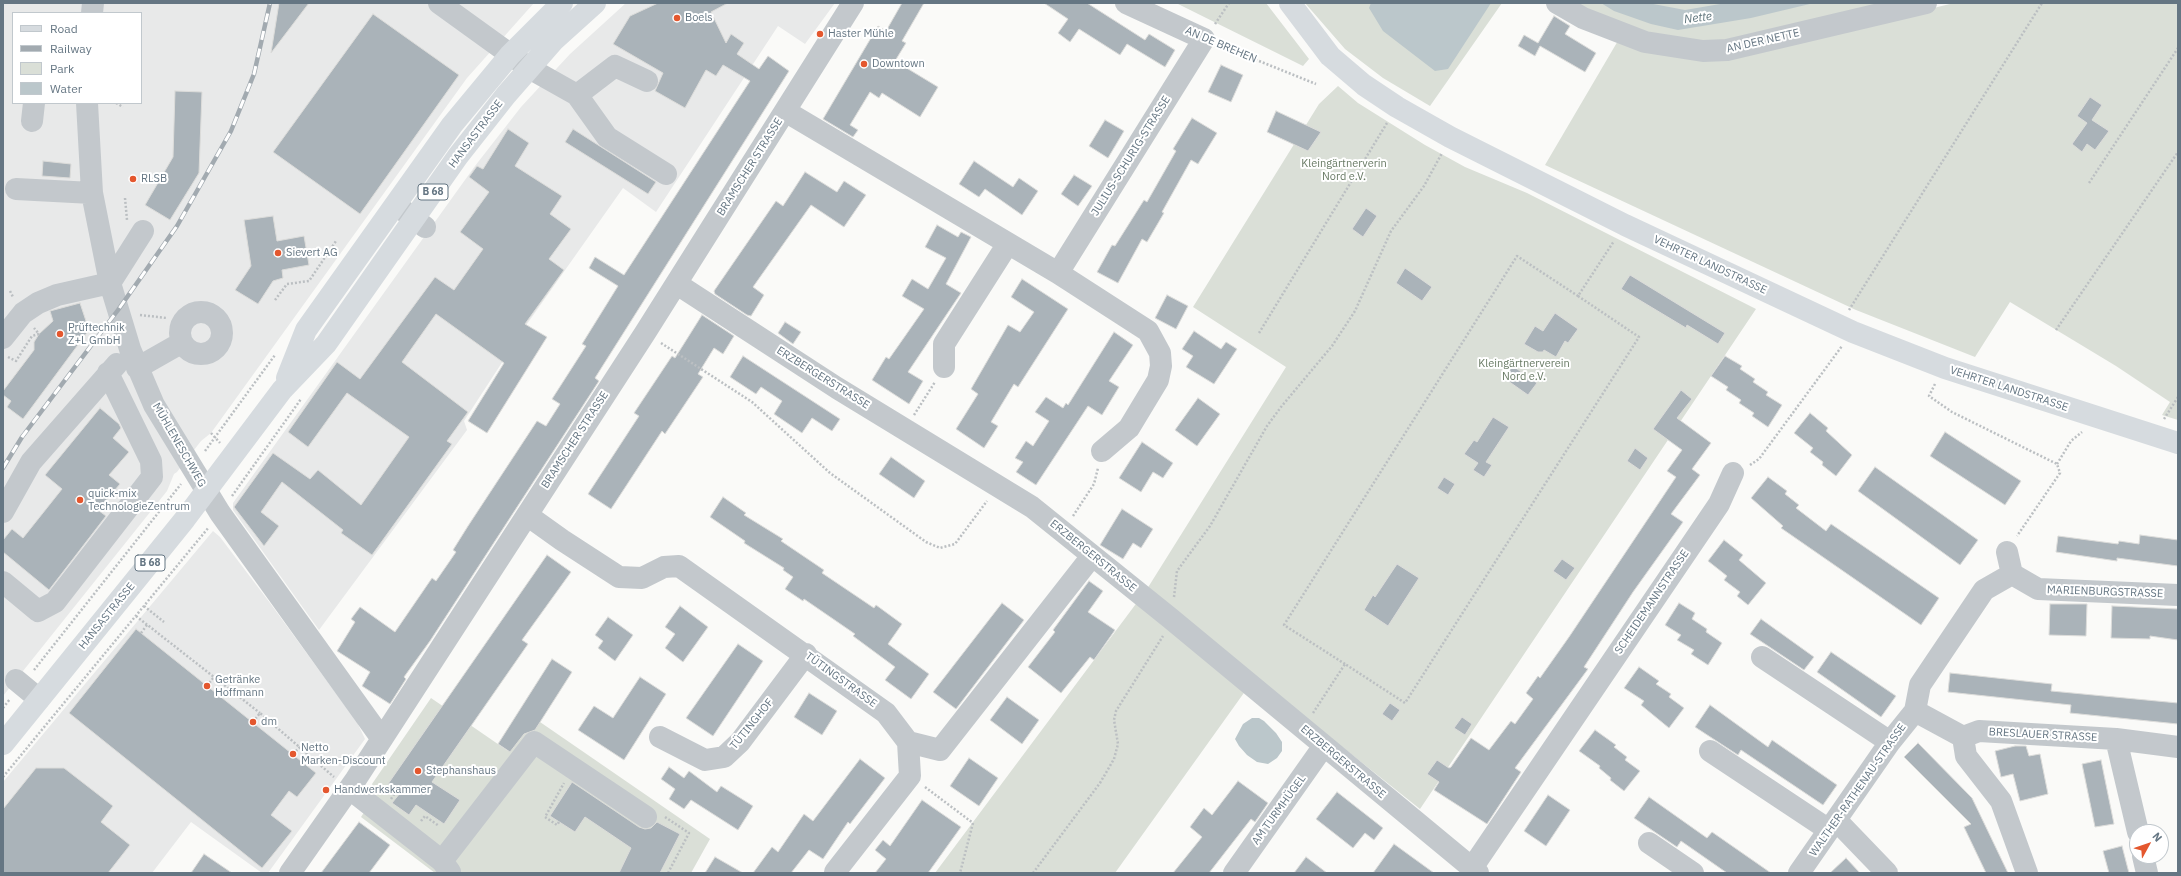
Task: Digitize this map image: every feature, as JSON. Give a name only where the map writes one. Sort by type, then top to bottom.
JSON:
[{"type":"main road","name":"HANSASTRASSE","points":[[282,390],[306,330],[452,125],[510,55],[562,3]]},
{"type":"main road","name":"HANSASTRASSE","points":[[3,744],[206,492],[282,390],[355,314],[420,223],[458,156],[529,68],[554,40],[595,3]]},
{"type":"main road","name":"VEHRTER LANDSTRASSE","points":[[1290,3],[1330,56],[1364,85],[1397,108],[1450,137],[1625,225],[1853,332],[1938,365],[2178,444]]},
{"type":"street","points":[[439,3],[529,68],[577,95],[608,137],[666,174]]},
{"type":"street","name":"BRAMSCHER STRASSE","points":[[290,873],[343,784],[382,739],[677,284],[853,3]]},
{"type":"street","name":"AN DE BREHEN","points":[[1126,3],[1204,39]]},
{"type":"street","name":"AN DER NETTE","points":[[1557,3],[1583,18],[1645,42],[1703,51],[1727,50],[1926,3]]},
{"type":"street","name":"JULIUS-SCHURIG-STRASSE","points":[[1058,273],[1204,39]]},
{"type":"street","points":[[577,95],[615,66],[647,81]]},
{"type":"street","name":"MÜHLENESCHWEG","points":[[87,104],[92,193],[110,283],[134,358],[154,405],[206,492],[382,739]]},
{"type":"street","points":[[785,111],[1007,245],[1058,273],[1138,323],[1154,340],[1160,353],[1162,366],[1158,380],[1129,428],[1102,451]]},
{"type":"street","points":[[16,189],[92,193]]},
{"type":"street","points":[[396,205],[420,223]]},
{"type":"street","points":[[3,338],[23,313],[38,302],[57,295],[110,283],[143,231]]},
{"type":"street","points":[[944,367],[944,344],[1007,245]]},
{"type":"street","name":"ERZBERGERSTRASSE","points":[[677,284],[837,388],[998,484],[1032,507],[1170,618],[1475,871]]},
{"type":"street","points":[[331,296],[355,314]]},
{"type":"street","points":[[3,512],[31,462],[108,373],[134,358],[181,343]]},
{"type":"street","points":[[3,582],[38,611],[55,602],[152,477],[151,461],[108,373]]},
{"type":"street","name":"SCHEIDEMANNSTRASSE","points":[[1475,871],[1718,504],[1733,473]]},
{"type":"street","name":"TÜTINGSTRASSE","points":[[527,515],[562,540],[620,577],[642,578],[664,567],[679,566],[806,654],[886,713],[908,742]]},
{"type":"street","points":[[2006,552],[2012,574]]},
{"type":"street","points":[[835,872],[910,776],[908,742],[940,750],[1092,556]]},
{"type":"street","name":"MARIENBURGSTRASSE","points":[[2012,574],[2038,589],[2178,595]]},
{"type":"street","name":"WALTHER-RATHENAU-STRASSE","points":[[1799,873],[1890,742],[1915,711],[1920,685],[1984,590],[2012,574]]},
{"type":"street","name":"TÜTINGHOF","points":[[660,737],[706,760],[724,757],[740,742],[806,654]]},
{"type":"street","points":[[1762,656],[1890,742]]},
{"type":"street","points":[[19,682],[39,699]]},
{"type":"street","points":[[1915,711],[1963,737],[1966,756],[2001,801],[2028,873]]},
{"type":"street","name":"BRESLAUER STRASSE","points":[[1963,737],[1979,731],[2116,740],[2178,747]]},
{"type":"street","points":[[2116,740],[2136,824]]},
{"type":"street","points":[[343,784],[447,867],[534,742],[646,817]]},
{"type":"street","name":"AM TURMHÜGEL","points":[[1234,873],[1324,747]]},
{"type":"street","points":[[1710,752],[1832,825],[1887,873]]},
{"type":"street","points":[[1649,843],[1693,873]]},
{"type":"path","points":[[1204,39],[1229,3]]},
{"type":"path","points":[[1848,310],[2042,3]]},
{"type":"path","name":"AN DE BREHEN","points":[[1204,39],[1316,84]]},
{"type":"path","points":[[2089,183],[2178,48]]},
{"type":"path","points":[[118,104],[123,107]]},
{"type":"path","points":[[1258,332],[1389,119]]},
{"type":"path","points":[[1033,873],[1100,783],[1114,759],[1118,744],[1114,720],[1116,711],[1162,639],[1174,602],[1177,571],[1210,526],[1267,426],[1332,346],[1355,311],[1391,231],[1424,186],[1443,151]]},
{"type":"path","points":[[2056,330],[2178,152]]},
{"type":"path","points":[[1578,296],[1618,236]]},
{"type":"path","points":[[276,300],[287,284],[309,281],[336,241]]},
{"type":"path","points":[[1517,256],[1578,296],[1639,337],[1405,703],[1284,625],[1517,256]]},
{"type":"path","points":[[119,315],[138,314],[167,318]]},
{"type":"path","points":[[645,333],[752,402],[830,474],[926,542],[940,548],[955,544],[998,484]]},
{"type":"path","points":[[3,355],[16,360],[32,336],[39,334]]},
{"type":"path","points":[[1733,473],[1760,459],[1842,346]]},
{"type":"path","points":[[906,429],[944,367]]},
{"type":"path","points":[[1935,384],[1929,396],[1952,412],[2057,464],[2060,473],[2006,552]]},
{"type":"path","points":[[2164,419],[2178,397]]},
{"type":"path","points":[[2057,464],[2071,441],[2083,431]]},
{"type":"path","points":[[1063,532],[1094,484],[1102,451]]},
{"type":"path","points":[[3,708],[19,682],[172,497],[192,468]]},
{"type":"path","points":[[3,777],[205,532]]},
{"type":"path","points":[[144,606],[164,622]]},
{"type":"path","points":[[136,616],[260,713],[343,784]]},
{"type":"path","points":[[141,633],[147,625]]},
{"type":"path","points":[[1303,728],[1345,664]]},
{"type":"path","points":[[207,686],[214,678]]},
{"type":"path","points":[[253,722],[260,713]]},
{"type":"path","points":[[293,754],[300,746]]},
{"type":"path","points":[[910,776],[973,823],[960,873]]},
{"type":"path","points":[[545,817],[557,825],[559,822]]},
{"type":"shaded area","points":[[3,3],[534,3],[467,78],[211,433],[201,441],[174,474],[167,491],[3,696]]},
{"type":"shaded area","points":[[626,3],[835,3],[805,44],[778,26],[656,212],[623,188],[527,324],[464,421],[467,430],[319,630],[233,510],[233,503],[475,166],[521,107],[570,54]]},
{"type":"shaded area","points":[[213,531],[220,537],[270,603],[357,722],[365,739],[268,873],[262,873],[191,822],[152,873],[3,873],[3,782]]},
{"type":"green space","points":[[1176,3],[1266,3],[1309,59],[1303,66]]},
{"type":"green space","points":[[1305,3],[1502,3],[1430,106],[1383,78],[1345,49]]},
{"type":"green space","points":[[1547,3],[1898,3],[1778,46],[1954,3],[2178,3],[2178,420],[2162,415],[2170,402],[2116,366],[2010,302],[1975,357],[1856,310],[1545,165],[1619,39]]},
{"type":"green space","name":"Kleingärtnerverein Nord e.V.","points":[[1338,86],[1358,103],[1425,145],[1465,167],[1527,193],[1756,309],[1420,809],[1183,620],[1246,690],[1115,873],[935,873],[1147,589],[1286,367],[1193,307],[1319,104]]},
{"type":"green space","points":[[431,698],[508,751],[530,716],[540,722],[710,839],[691,873],[435,873],[361,817],[376,794],[372,784]]},
{"type":"water","points":[[1371,3],[1491,3],[1448,69],[1435,71],[1383,31],[1369,8]]},
{"type":"water","name":"Nette","points":[[1601,3],[1648,3],[1685,10],[1726,3],[1814,3],[1751,18],[1678,30],[1651,24],[1614,11]]},
{"type":"water","points":[[1252,718],[1259,718],[1264,721],[1276,733],[1282,742],[1282,751],[1277,758],[1268,764],[1257,762],[1247,755],[1235,739],[1243,724]]},
{"type":"building","points":[[279,3],[309,3],[271,53]]},
{"type":"building","points":[[658,3],[728,3],[711,12],[726,43],[731,34],[744,43],[737,54],[759,69],[768,56],[789,71],[595,378],[599,381],[430,641],[404,677],[406,679],[390,704],[362,686],[370,672],[337,651],[355,622],[351,619],[360,607],[395,632],[432,578],[436,581],[456,552],[453,550],[468,526],[537,421],[546,426],[560,404],[552,399],[586,346],[582,344],[618,286],[589,268],[595,257],[624,275],[750,81],[723,65],[716,76],[706,70],[685,108],[655,91],[663,73],[613,44],[630,16]]},
{"type":"building","points":[[902,3],[924,3],[902,41],[906,43],[895,61],[938,87],[920,117],[882,93],[879,98],[870,92],[850,125],[858,130],[853,137],[823,119],[878,26],[886,31]]},
{"type":"building","points":[[1044,3],[1087,3],[1145,40],[1149,34],[1175,50],[1165,67],[1127,44],[1120,55],[1079,29],[1070,42],[1058,33],[1068,19]]},
{"type":"building","points":[[373,14],[459,75],[360,214],[273,152]]},
{"type":"building","points":[[1554,16],[1570,26],[1565,34],[1596,53],[1585,72],[1540,46],[1535,56],[1518,46],[1524,35],[1538,43]]},
{"type":"building","points":[[1221,65],[1243,75],[1231,102],[1208,92]]},
{"type":"building","points":[[175,91],[202,92],[199,173],[170,220],[145,205],[173,157]]},
{"type":"building","points":[[2090,97],[2102,105],[2092,120],[2109,131],[2095,150],[2087,144],[2082,152],[2072,144],[2087,123],[2077,116]]},
{"type":"building","points":[[1276,111],[1321,132],[1308,151],[1267,132]]},
{"type":"building","points":[[1192,118],[1217,133],[1198,164],[1191,160],[1162,212],[1164,213],[1147,242],[1142,239],[1118,283],[1097,272],[1112,245],[1115,246],[1144,200],[1147,202],[1176,151],[1173,149]]},
{"type":"building","points":[[1105,120],[1124,131],[1108,158],[1089,146]]},
{"type":"building","points":[[508,129],[529,143],[515,166],[562,196],[550,214],[571,229],[549,259],[564,270],[525,324],[547,337],[487,433],[468,421],[504,363],[436,314],[402,362],[468,412],[447,441],[452,444],[372,555],[341,533],[343,530],[282,482],[261,512],[279,526],[264,546],[234,507],[273,453],[310,479],[318,470],[361,505],[409,437],[347,393],[308,447],[288,432],[337,362],[360,379],[435,277],[454,290],[483,249],[460,232],[489,192],[469,177],[477,166],[483,169]]},
{"type":"building","points":[[573,129],[656,182],[648,194],[565,142]]},
{"type":"building","points":[[43,161],[71,164],[70,178],[42,176]]},
{"type":"building","points":[[974,161],[1013,187],[1019,178],[1038,191],[1022,215],[985,189],[979,197],[959,184]]},
{"type":"building","points":[[805,172],[837,192],[844,181],[866,195],[844,227],[811,205],[753,287],[764,295],[751,316],[747,315],[715,294],[714,291],[776,201],[783,206]]},
{"type":"building","points":[[1074,175],[1092,186],[1078,206],[1061,194]]},
{"type":"building","points":[[1366,208],[1377,216],[1363,237],[1352,229]]},
{"type":"building","name":"Sievert AG","points":[[273,216],[277,241],[304,236],[309,265],[282,270],[283,278],[273,281],[258,304],[235,290],[251,266],[244,220]]},
{"type":"building","points":[[937,225],[958,237],[961,232],[971,237],[946,284],[961,293],[908,372],[923,381],[909,404],[872,380],[886,357],[889,359],[924,309],[902,296],[912,279],[928,289],[946,258],[925,247]]},
{"type":"building","points":[[1405,268],[1432,287],[1422,301],[1396,283]]},
{"type":"building","points":[[1630,275],[1725,333],[1718,344],[1687,325],[1686,328],[1621,289]]},
{"type":"building","points":[[1022,279],[1068,309],[1018,387],[1014,384],[991,422],[998,426],[984,448],[956,429],[978,394],[971,389],[1008,325],[1020,332],[1034,312],[1011,297]]},
{"type":"building","points":[[1167,295],[1188,306],[1176,329],[1155,318]]},
{"type":"building","points":[[80,303],[89,330],[23,419],[7,407],[11,401],[3,395],[3,391],[34,350],[34,342],[39,334],[53,321],[50,311]]},
{"type":"building","points":[[1555,313],[1578,329],[1568,343],[1565,341],[1556,357],[1544,350],[1543,352],[1538,352],[1524,344],[1535,326],[1543,331]]},
{"type":"building","points":[[702,315],[734,336],[723,354],[714,348],[698,374],[703,377],[665,434],[662,431],[611,509],[588,494],[639,416],[634,413],[672,356],[675,358]]},
{"type":"building","points":[[785,322],[801,332],[793,344],[778,333]]},
{"type":"building","points":[[1194,331],[1221,349],[1226,342],[1237,349],[1214,384],[1186,367],[1193,356],[1182,349]]},
{"type":"building","points":[[1114,332],[1133,345],[1109,381],[1119,387],[1102,415],[1088,406],[1036,485],[1016,472],[1023,462],[1015,458],[1026,441],[1033,446],[1049,421],[1035,412],[1046,397],[1063,408],[1066,403],[1068,405]]},
{"type":"building","points":[[743,356],[840,419],[832,431],[812,418],[802,433],[774,414],[782,401],[761,387],[756,394],[730,377]]},
{"type":"building","points":[[1725,356],[1742,366],[1740,369],[1755,379],[1753,382],[1768,392],[1766,395],[1782,405],[1768,427],[1752,416],[1754,413],[1739,403],[1741,400],[1726,390],[1728,387],[1711,376]]},
{"type":"building","points":[[1510,364],[1537,383],[1528,395],[1501,376]]},
{"type":"building","points":[[1681,390],[1692,399],[1677,418],[1711,443],[1692,469],[1700,475],[1671,514],[1683,522],[1633,592],[1584,667],[1588,669],[1515,768],[1521,772],[1487,824],[1434,790],[1439,782],[1427,774],[1437,760],[1449,768],[1451,767],[1471,738],[1489,750],[1511,721],[1515,724],[1533,699],[1526,693],[1538,676],[1540,678],[1569,637],[1676,477],[1667,471],[1682,450],[1653,429]]},
{"type":"building","points":[[1198,398],[1220,414],[1197,446],[1175,430]]},
{"type":"building","name":"quick-mix TechnologieZentrum","points":[[100,408],[119,424],[121,428],[113,438],[129,452],[109,475],[120,484],[98,510],[106,516],[49,590],[3,552],[3,540],[12,529],[23,538],[62,489],[45,475]]},
{"type":"building","points":[[1810,413],[1828,428],[1826,431],[1852,455],[1836,476],[1822,465],[1823,462],[1810,452],[1813,448],[1794,433]]},
{"type":"building","points":[[1493,417],[1509,427],[1486,462],[1492,465],[1484,477],[1473,470],[1478,463],[1464,454],[1474,440],[1477,442]]},
{"type":"building","points":[[1945,432],[2021,481],[2005,505],[1930,456]]},
{"type":"building","points":[[1142,442],[1173,463],[1163,478],[1153,472],[1141,492],[1119,478]]},
{"type":"building","points":[[1635,448],[1648,458],[1640,470],[1627,461]]},
{"type":"building","points":[[891,457],[925,481],[914,498],[879,474]]},
{"type":"building","points":[[1875,467],[1978,540],[1960,565],[1858,491]]},
{"type":"building","points":[[1444,477],[1455,484],[1448,495],[1437,488]]},
{"type":"building","points":[[1768,477],[1787,491],[1785,494],[1799,505],[1796,508],[1826,531],[1831,524],[1939,598],[1921,625],[1781,528],[1783,526],[1751,498]]},
{"type":"building","points":[[723,497],[746,513],[744,515],[783,539],[781,541],[824,570],[822,573],[874,608],[876,605],[902,624],[888,644],[929,674],[911,699],[885,680],[895,667],[853,636],[855,634],[804,599],[803,601],[785,589],[793,577],[783,570],[784,568],[744,543],[745,541],[710,517]]},
{"type":"building","points":[[1122,509],[1153,529],[1141,548],[1133,543],[1123,559],[1100,545]]},
{"type":"building","points":[[2140,535],[2178,540],[2178,566],[2117,558],[2117,561],[2056,552],[2058,536],[2118,544],[2119,541],[2139,544]]},
{"type":"building","points":[[1724,540],[1743,555],[1739,560],[1766,583],[1748,605],[1737,596],[1740,592],[1724,580],[1727,576],[1708,561]]},
{"type":"building","points":[[547,555],[571,572],[522,640],[528,644],[432,782],[460,800],[444,824],[416,805],[409,815],[392,803],[400,793],[388,784]]},
{"type":"building","points":[[1562,559],[1575,568],[1566,580],[1553,571]]},
{"type":"building","points":[[1397,564],[1419,578],[1388,626],[1364,610],[1373,595],[1375,597]]},
{"type":"building","points":[[1089,581],[1103,591],[1088,612],[1115,630],[1094,660],[1090,657],[1061,693],[1028,667],[1055,632],[1053,630]]},
{"type":"building","points":[[1002,603],[1024,620],[956,709],[933,692]]},
{"type":"building","points":[[1679,603],[1695,613],[1692,619],[1707,629],[1706,632],[1722,643],[1708,665],[1691,654],[1694,650],[1677,640],[1681,635],[1665,625]]},
{"type":"building","points":[[2050,604],[2087,604],[2086,636],[2049,635]]},
{"type":"building","points":[[680,606],[708,627],[683,662],[665,648],[675,634],[665,627]]},
{"type":"building","points":[[2112,606],[2178,609],[2178,640],[2150,636],[2150,639],[2111,638]]},
{"type":"building","points":[[608,617],[633,635],[615,661],[598,648],[603,641],[595,635]]},
{"type":"building","points":[[1761,619],[1814,657],[1804,670],[1750,634]]},
{"type":"building","points":[[136,629],[316,773],[297,797],[289,791],[271,815],[292,831],[262,868],[69,713]]},
{"type":"building","points":[[738,644],[763,661],[713,736],[686,718]]},
{"type":"building","points":[[1831,652],[1896,696],[1881,717],[1817,672]]},
{"type":"building","points":[[552,659],[572,672],[535,730],[524,734],[510,752],[498,744]]},
{"type":"building","points":[[1639,667],[1659,681],[1656,684],[1671,694],[1669,697],[1684,708],[1669,728],[1641,705],[1644,701],[1624,688]]},
{"type":"building","points":[[1950,673],[2052,684],[2051,691],[2178,703],[2178,724],[2070,713],[2071,705],[1948,692]]},
{"type":"building","points":[[640,677],[666,694],[624,760],[578,730],[594,706],[613,718]]},
{"type":"building","points":[[809,693],[837,711],[822,735],[794,717]]},
{"type":"building","points":[[1007,697],[1039,720],[1022,744],[990,720]]},
{"type":"building","points":[[1390,703],[1400,710],[1392,721],[1382,714]]},
{"type":"building","points":[[1710,705],[1768,747],[1772,740],[1837,785],[1823,805],[1741,750],[1738,755],[1695,727]]},
{"type":"building","points":[[1462,717],[1472,724],[1465,735],[1454,728]]},
{"type":"building","points":[[1595,730],[1616,745],[1614,747],[1627,757],[1625,760],[1640,771],[1624,791],[1610,780],[1611,778],[1599,768],[1600,766],[1579,751]]},
{"type":"building","points":[[1918,743],[1972,798],[2008,873],[1986,873],[1964,827],[1971,824],[1904,757]]},
{"type":"building","points":[[2015,746],[2026,746],[2029,756],[2040,754],[2048,794],[2020,801],[2013,774],[2001,777],[1995,751]]},
{"type":"building","points":[[969,758],[998,778],[979,806],[950,786]]},
{"type":"building","points":[[860,759],[885,778],[850,824],[848,822],[823,859],[809,850],[791,873],[753,873],[772,847],[778,852],[804,814],[813,821]]},
{"type":"building","points":[[2101,760],[2114,824],[2095,827],[2082,764]]},
{"type":"building","points":[[669,767],[684,778],[689,771],[717,792],[721,786],[753,806],[738,830],[691,800],[684,809],[669,799],[675,789],[661,779]]},
{"type":"building","points":[[36,768],[64,768],[113,806],[101,822],[130,845],[108,873],[3,873],[3,809]]},
{"type":"building","points":[[1238,781],[1268,803],[1255,822],[1251,819],[1209,873],[1173,873],[1202,837],[1190,827],[1204,808],[1212,815]]},
{"type":"building","points":[[572,782],[639,827],[645,829],[651,828],[657,822],[680,834],[660,873],[619,873],[631,848],[585,817],[575,832],[550,816]]},
{"type":"building","points":[[1337,792],[1383,828],[1374,840],[1365,833],[1353,848],[1316,819]]},
{"type":"building","points":[[1548,795],[1570,810],[1546,846],[1524,831]]},
{"type":"building","points":[[1649,797],[1707,838],[1712,832],[1771,873],[1727,873],[1681,841],[1677,847],[1634,818]]},
{"type":"building","points":[[922,800],[961,827],[928,873],[875,873],[886,859],[875,850],[883,840],[890,846]]},
{"type":"building","points":[[359,822],[390,845],[369,873],[321,873]]},
{"type":"building","points":[[1394,844],[1405,852],[1434,873],[1373,873]]},
{"type":"building","points":[[2122,846],[2129,873],[2109,873],[2103,851]]},
{"type":"building","points":[[204,854],[232,873],[191,873]]},
{"type":"building","points":[[715,857],[743,873],[705,873]]},
{"type":"building","points":[[1306,857],[1327,873],[1294,873]]},
{"type":"building","points":[[1846,858],[1860,873],[1830,873]]},
{"type":"railway","points":[[3,468],[22,437],[118,310],[177,226],[231,131],[254,74],[270,3]]},
{"type":"place","name":"Boels","points":[[677,18]]},
{"type":"place","name":"Haster Mühle","points":[[820,34]]},
{"type":"place","name":"Downtown","points":[[864,64]]},
{"type":"place","name":"RLSB","points":[[133,179]]},
{"type":"place","name":"Sievert AG","points":[[278,253]]},
{"type":"place","name":"Prüftechnik Z+L GmbH","points":[[60,334]]},
{"type":"place","name":"quick-mix TechnologieZentrum","points":[[80,500]]},
{"type":"place","name":"Getränke Hoffmann","points":[[207,686]]},
{"type":"place","name":"dm","points":[[253,722]]},
{"type":"place","name":"Netto Marken-Discount","points":[[293,754]]},
{"type":"place","name":"Stephanshaus","points":[[418,771]]},
{"type":"place","name":"Handwerkskammer","points":[[326,790]]},
{"type":"park label","name":"Kleingärtnerverin Nord e.V.","points":[[1344,170]]}]
